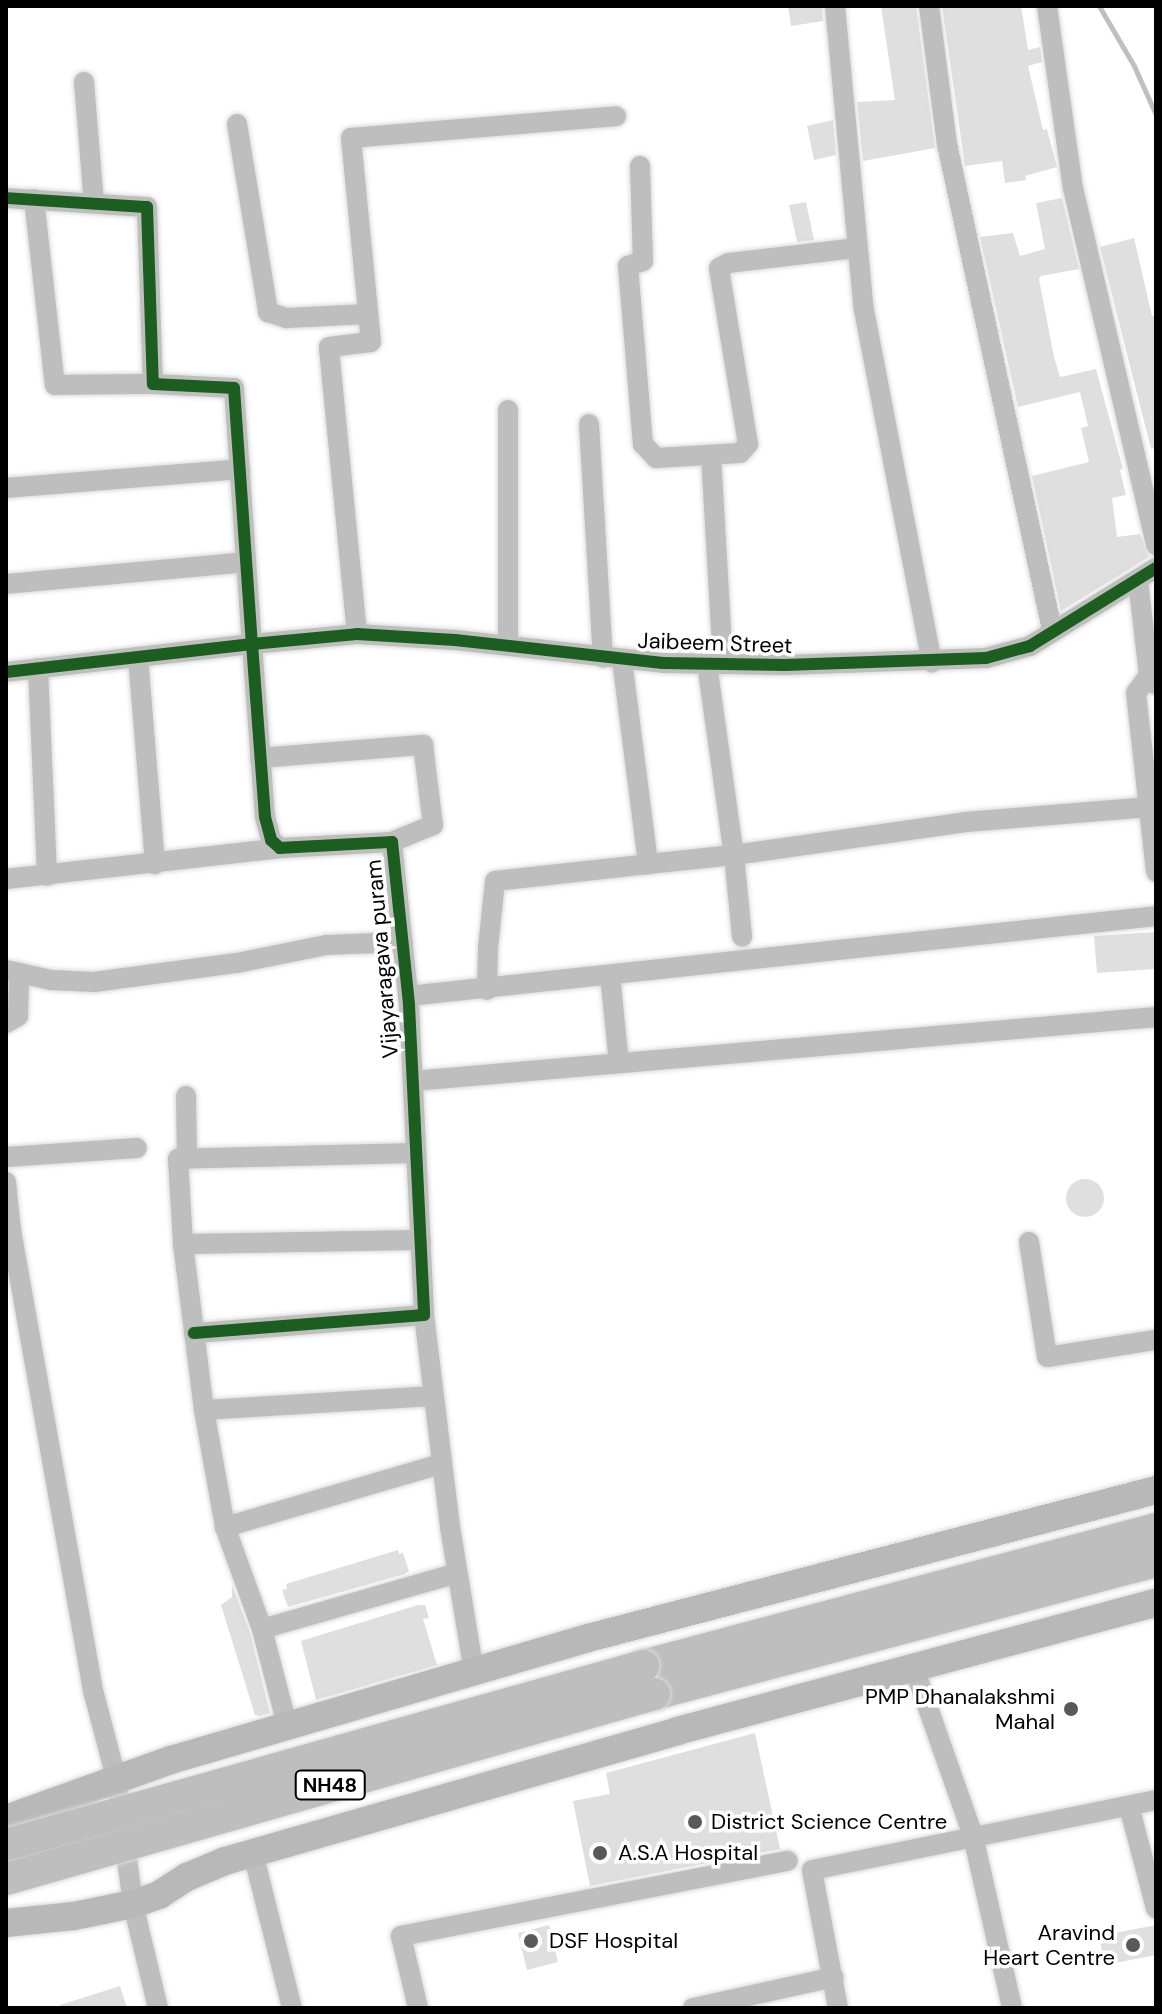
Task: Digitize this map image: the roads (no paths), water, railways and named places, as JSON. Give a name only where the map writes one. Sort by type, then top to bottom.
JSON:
[{"type":"highway","name":"NH48","points":[[6,1879],[649,1680],[1156,1529]]},
{"type":"highway","name":"NH48","points":[[6,1845],[649,1680],[1156,1561]]},
{"type":"main road","points":[[6,1819],[116,1778],[287,1725],[1156,1490]]},
{"type":"main road","points":[[6,1923],[74,1916],[133,1904],[159,1895],[200,1872],[253,1853],[677,1731],[1156,1603]]},
{"type":"street","points":[[835,6],[864,310],[932,662]]},
{"type":"street","points":[[929,6],[947,144],[1052,630]]},
{"type":"street","points":[[1047,6],[1073,188],[1156,546]]},
{"type":"street","points":[[84,82],[94,203]]},
{"type":"street","points":[[357,634],[329,347],[371,342],[351,138],[616,116]]},
{"type":"street","points":[[237,124],[268,312],[287,318],[368,314]]},
{"type":"street","points":[[640,166],[643,261],[628,266],[643,444],[656,458],[740,453],[748,444],[719,268],[729,263],[856,248]]},
{"type":"street","points":[[6,198],[147,207],[153,384]]},
{"type":"street","points":[[34,199],[55,385],[153,384],[234,388],[260,758],[271,840],[283,848]]},
{"type":"street","points":[[508,410],[508,645]]},
{"type":"street","points":[[589,424],[612,659],[648,864]]},
{"type":"street","points":[[711,455],[715,664],[742,937]]},
{"type":"street","points":[[6,488],[240,469]]},
{"type":"street","points":[[6,584],[246,562]]},
{"type":"street","name":"Jaibeem Street","points":[[252,644],[357,634],[508,645],[612,659],[715,664],[932,662],[986,658],[1030,646],[1156,568]]},
{"type":"street","points":[[1138,581],[1152,681],[1136,693],[1156,872]]},
{"type":"street","points":[[6,672],[252,644]]},
{"type":"street","points":[[138,657],[155,864]]},
{"type":"street","points":[[38,668],[47,876]]},
{"type":"street","points":[[260,758],[423,745],[433,825],[392,842]]},
{"type":"street","points":[[487,990],[495,881],[734,855],[966,822],[1149,807]]},
{"type":"street","name":"Vijayaragava puram","points":[[6,879],[283,848],[392,842],[408,996],[424,1315],[432,1396],[474,1672]]},
{"type":"street","points":[[408,996],[487,990],[1156,916]]},
{"type":"street","points":[[6,1023],[18,1016],[12,972],[51,980],[94,982],[237,963],[326,945],[403,942]]},
{"type":"street","points":[[610,975],[619,1063]]},
{"type":"street","points":[[413,1081],[1156,1017]]},
{"type":"street","points":[[186,1096],[187,1159]]},
{"type":"street","points":[[6,1157],[137,1148]]},
{"type":"street","points":[[287,1725],[262,1629],[225,1527],[194,1333],[183,1244],[178,1159],[416,1153]]},
{"type":"street","points":[[6,1182],[11,1230],[94,1694],[116,1778],[133,1904],[158,2008]]},
{"type":"street","points":[[183,1244],[421,1240]]},
{"type":"street","points":[[1029,1242],[1047,1357],[1156,1340]]},
{"type":"street","points":[[194,1333],[424,1315]]},
{"type":"street","points":[[204,1410],[432,1396]]},
{"type":"street","points":[[225,1527],[441,1464]]},
{"type":"street","points":[[262,1629],[457,1573]]},
{"type":"street","points":[[914,1668],[973,1836],[1012,2008]]},
{"type":"street","points":[[838,2008],[812,1870],[1156,1800]]},
{"type":"street","points":[[1129,1806],[1156,1908]]},
{"type":"street","points":[[253,1853],[292,2008]]},
{"type":"street","points":[[418,2008],[401,1936],[788,1861]]},
{"type":"street","points":[[693,2008],[834,1977]]},
{"type":"waterway","points":[[1099,6],[1134,66],[1156,115]]},
{"type":"place","name":"PMP Dhanalakshmi Mahal","points":[[1071,1709]]},
{"type":"place","name":"District Science Centre","points":[[695,1822]]},
{"type":"place","name":"A.S.A Hospital","points":[[600,1853]]},
{"type":"place","name":"DSF Hospital","points":[[531,1941]]},
{"type":"place","name":"Aravind Heart Centre","points":[[1133,1945]]}]
